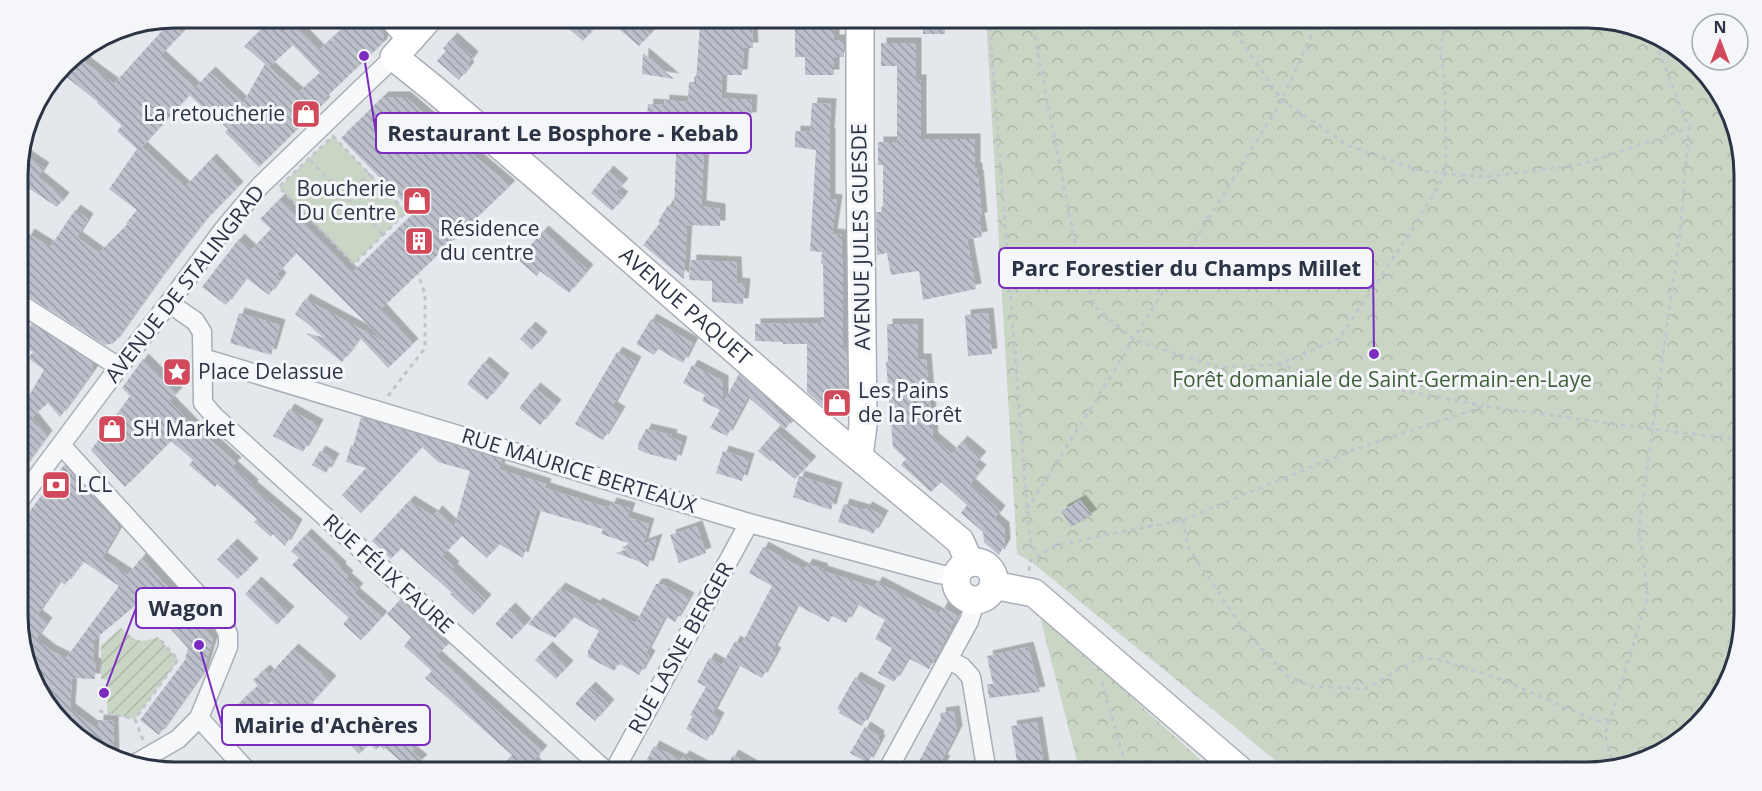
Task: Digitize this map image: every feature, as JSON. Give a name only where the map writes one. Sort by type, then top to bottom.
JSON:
[{"type":"street","name":"AVENUE PAQUET","points":[[397,29],[403,48],[529,170],[821,426],[960,541],[963,570]]},
{"type":"street","points":[[403,48],[420,29]]},
{"type":"street","name":"AVENUE JULES GUESDE","points":[[859,456],[863,425],[860,29]]},
{"type":"street","name":"AVENUE DE STALINGRAD","points":[[28,489],[223,230],[260,186],[403,48]]},
{"type":"street","points":[[169,303],[195,321],[202,332],[203,357]]},
{"type":"street","points":[[29,309],[119,367]]},
{"type":"street","name":"RUE MAURICE BERTEAUX","points":[[203,357],[749,523],[939,574],[963,570]]},
{"type":"street","name":"RUE FÉLIX FAURE","points":[[203,357],[204,403],[214,417],[596,762]]},
{"type":"street","points":[[61,445],[221,620],[228,634],[228,647],[200,718],[178,739],[143,759]]},
{"type":"street","name":"RUE LASNE BERGER","points":[[619,762],[749,523]]},
{"type":"street","points":[[892,762],[993,578],[986,566],[980,563],[963,570]]},
{"type":"street","points":[[985,592],[1027,590],[1034,593],[1230,762]]},
{"type":"street","points":[[949,660],[962,667],[971,677],[985,762]]},
{"type":"street","points":[[200,718],[239,762]]},
{"type":"path","points":[[990,28],[1027,509],[1031,545],[1039,557]]},
{"type":"path","points":[[1033,28],[1075,242],[1094,306],[1134,340],[1218,367],[1276,365],[1484,406],[1734,439]]},
{"type":"path","points":[[1232,28],[1282,100],[1347,145],[1421,171],[1486,177],[1583,164],[1689,128]]},
{"type":"path","points":[[1027,509],[1282,100],[1314,28]]},
{"type":"path","points":[[1276,365],[1339,339],[1410,233],[1446,173],[1445,85],[1440,50],[1445,28]]},
{"type":"path","points":[[1612,760],[1605,735],[1648,597],[1639,526],[1680,233],[1689,128],[1657,47]]},
{"type":"path","points":[[279,187],[354,264],[406,213],[333,136]]},
{"type":"path","points":[[309,159],[383,235]]},
{"type":"path","points":[[315,224],[370,173]]},
{"type":"path","points":[[384,400],[425,348],[425,294],[418,274]]},
{"type":"path","points":[[1027,590],[1030,561],[1051,547],[1183,520],[1350,451],[1484,406]]},
{"type":"path","points":[[1183,520],[1188,547],[1234,616],[1287,676],[1310,686],[1365,689],[1419,658],[1438,659],[1500,680],[1597,721],[1610,719]]},
{"type":"path","points":[[135,719],[178,660],[158,637]]},
{"type":"path","points":[[1100,674],[1125,762]]},
{"type":"path","points":[[99,711],[135,719]]},
{"type":"path","points":[[135,719],[146,747]]},
{"type":"green space","name":"Forêt domaniale de Saint-Germain-en-Laye","points":[[987,28],[1587,28],[1615,31],[1660,48],[1690,70],[1703,86],[1722,119],[1728,137],[1734,175],[1734,616],[1731,644],[1714,689],[1691,720],[1668,738],[1634,755],[1596,762],[1277,762],[1030,561],[1017,554]]},
{"type":"green space","points":[[333,136],[406,212],[354,264],[279,187]]},
{"type":"green space","points":[[1039,613],[1203,762],[1077,762]]},
{"type":"green space","points":[[121,628],[142,641],[158,637],[178,660],[135,719],[107,713],[109,680],[101,679],[101,645]]},
{"type":"building","points":[[923,28],[945,28],[945,34],[923,34]]},
{"type":"building","points":[[163,29],[178,29],[182,33],[160,56],[195,88],[210,72],[243,103],[265,64],[244,46],[262,29],[278,29],[282,33],[286,29],[299,29],[319,50],[342,29],[380,29],[384,33],[382,44],[323,100],[325,102],[259,167],[225,132],[228,129],[189,95],[142,147],[185,187],[211,159],[238,187],[202,224],[114,343],[105,345],[29,296],[29,234],[50,247],[75,210],[88,219],[77,237],[99,253],[128,224],[126,223],[137,210],[109,189],[137,149],[117,131],[122,126],[98,102],[66,77],[84,61],[114,84]],"holes":[[[293,45],[320,73],[298,93],[269,67]]]},
{"type":"building","points":[[569,29],[594,29],[583,41]]},
{"type":"building","points":[[619,29],[644,29],[650,34],[639,46]]},
{"type":"building","points":[[700,29],[752,29],[753,48],[744,48],[742,75],[722,75],[721,98],[752,100],[751,118],[739,117],[739,125],[702,122],[701,150],[704,150],[701,206],[720,209],[720,226],[687,225],[684,279],[643,245],[660,223],[658,222],[668,205],[674,209],[676,153],[588,141],[591,122],[646,129],[648,104],[664,105],[664,100],[688,102],[689,82],[696,82]]},
{"type":"building","points":[[795,29],[834,29],[834,40],[844,40],[844,57],[834,57],[834,75],[805,75],[805,57],[795,57]]},
{"type":"building","points":[[452,38],[473,57],[459,80],[437,61],[446,51],[443,48]]},
{"type":"building","points":[[881,43],[916,43],[916,80],[921,80],[921,139],[975,139],[975,168],[977,168],[978,175],[982,237],[967,239],[976,289],[923,300],[919,271],[891,275],[887,253],[877,255],[876,212],[883,212],[883,165],[878,165],[878,142],[897,142],[897,66],[881,66]]},
{"type":"building","points":[[643,53],[674,79],[642,74]]},
{"type":"building","name":"Résidence du centre","points":[[383,97],[405,97],[510,186],[381,309],[413,344],[388,368],[360,338],[342,362],[306,333],[326,338],[295,314],[305,299],[385,342],[296,253],[277,274],[281,278],[269,295],[246,278],[226,305],[202,287],[239,239],[251,250],[271,229],[260,219],[280,199],[352,273],[414,213],[341,138]]},
{"type":"building","points":[[812,103],[831,104],[830,199],[837,200],[832,234],[842,235],[841,258],[843,258],[843,348],[846,348],[847,412],[844,418],[831,413],[807,392],[807,344],[755,341],[755,324],[821,323],[821,317],[824,317],[822,252],[810,251],[816,150],[795,147],[795,131],[810,132]]},
{"type":"building","points":[[30,158],[44,168],[38,177],[64,198],[57,207],[29,188]]},
{"type":"building","points":[[608,171],[623,184],[616,192],[623,197],[612,211],[591,193]]},
{"type":"building","points":[[543,231],[588,270],[569,293],[540,271],[537,276],[518,260]]},
{"type":"building","points":[[691,260],[736,262],[737,283],[745,284],[743,304],[712,302],[712,281],[689,280]]},
{"type":"building","points":[[239,313],[280,325],[271,355],[230,343]]},
{"type":"building","points":[[988,313],[992,354],[968,356],[965,315]]},
{"type":"building","points":[[651,319],[693,343],[683,363],[658,349],[654,355],[636,344]]},
{"type":"building","points":[[32,324],[93,363],[93,371],[60,417],[48,403],[32,417],[47,436],[28,461],[28,397],[44,370],[29,358],[33,352],[29,349],[29,329]]},
{"type":"building","points":[[887,324],[918,324],[918,359],[926,359],[933,438],[952,454],[962,441],[981,457],[974,465],[981,470],[970,484],[1000,511],[994,519],[1004,528],[1005,544],[999,555],[984,542],[983,532],[961,513],[967,505],[941,482],[931,492],[901,465],[906,459],[893,447],[886,362],[888,361]]},
{"type":"building","points":[[530,327],[542,337],[532,350],[520,339]]},
{"type":"building","points":[[617,352],[636,362],[612,407],[620,412],[603,440],[575,424]]},
{"type":"building","points":[[143,359],[177,393],[169,401],[201,434],[202,432],[236,463],[232,466],[253,485],[252,487],[297,525],[285,546],[273,534],[271,537],[254,522],[257,519],[217,484],[215,487],[189,465],[193,460],[171,441],[125,487],[91,450],[130,396],[122,388]]},
{"type":"building","points":[[484,362],[504,379],[487,400],[467,384]]},
{"type":"building","points":[[692,365],[723,381],[723,403],[739,374],[792,421],[785,429],[748,397],[727,436],[710,428],[720,410],[702,401],[705,395],[683,383]]},
{"type":"building","points":[[535,388],[556,405],[540,425],[519,408]]},
{"type":"building","points":[[289,409],[318,425],[303,452],[273,436]]},
{"type":"building","points":[[361,417],[502,460],[499,469],[546,484],[545,488],[609,508],[611,503],[630,508],[627,517],[649,524],[643,544],[657,539],[648,567],[616,553],[625,550],[628,543],[601,534],[603,529],[537,510],[523,558],[499,544],[487,558],[462,536],[442,556],[454,567],[452,569],[486,600],[473,615],[401,548],[391,559],[372,541],[409,501],[433,516],[437,511],[454,527],[470,471],[438,462],[422,447],[361,513],[342,495],[366,468],[346,462]]},
{"type":"building","points":[[646,429],[672,435],[671,438],[682,442],[676,461],[638,449],[638,444]]},
{"type":"building","points":[[775,431],[811,462],[795,479],[758,451]]},
{"type":"building","points":[[320,451],[334,459],[326,473],[312,465]]},
{"type":"building","points":[[723,451],[749,459],[742,481],[716,473]]},
{"type":"building","points":[[64,465],[101,505],[101,508],[111,516],[119,528],[102,558],[128,575],[141,558],[213,639],[203,673],[159,735],[140,720],[185,660],[188,648],[143,599],[94,640],[95,679],[72,678],[70,709],[98,730],[98,720],[113,721],[114,749],[102,743],[71,720],[48,689],[34,654],[30,635],[28,513]],"holes":[[[83,561],[119,586],[66,658],[50,650],[36,639],[47,623],[37,615],[60,581],[65,585]]]},
{"type":"building","points":[[799,476],[837,488],[831,510],[793,497]]},
{"type":"building","points":[[1080,500],[1092,515],[1071,527],[1061,511]]},
{"type":"building","points":[[844,504],[865,510],[867,507],[883,516],[873,534],[838,522]]},
{"type":"building","points":[[697,526],[706,553],[679,563],[670,535]]},
{"type":"building","points":[[306,534],[341,567],[340,569],[348,576],[346,578],[358,589],[354,593],[382,617],[361,640],[343,624],[349,618],[292,565],[299,558],[291,551]]},
{"type":"building","points":[[232,544],[253,564],[238,579],[217,559]]},
{"type":"building","points":[[763,547],[804,569],[807,564],[874,587],[877,582],[939,614],[942,607],[957,616],[929,669],[908,658],[894,682],[878,673],[892,648],[875,639],[885,620],[857,604],[846,623],[832,616],[829,622],[797,605],[772,651],[776,653],[762,678],[738,665],[712,714],[719,718],[707,741],[686,729],[693,716],[690,715],[706,687],[697,682],[709,658],[722,665],[735,641],[741,645],[772,586],[749,573]]},
{"type":"building","points":[[256,582],[289,612],[277,625],[245,594]]},
{"type":"building","points":[[656,584],[662,584],[689,598],[675,622],[665,616],[646,653],[650,656],[639,675],[619,663],[614,671],[588,657],[588,651],[599,631],[574,617],[555,638],[528,624],[560,588],[595,606],[597,603],[636,623]]},
{"type":"building","points":[[400,600],[448,644],[436,656],[542,751],[535,761],[506,762],[512,755],[425,678],[432,671],[404,646],[411,637],[387,614]]},
{"type":"building","points":[[510,608],[526,624],[512,639],[495,624]]},
{"type":"building","points":[[547,647],[568,666],[556,679],[535,660]]},
{"type":"building","points":[[1028,647],[1040,692],[989,698],[987,684],[993,684],[987,656]]},
{"type":"building","points":[[293,649],[331,681],[307,708],[321,724],[306,738],[271,701],[253,719],[238,704],[258,686],[253,680],[265,670],[269,675]]},
{"type":"building","points":[[855,677],[880,691],[862,726],[839,713],[840,710],[837,709]]},
{"type":"building","points":[[590,687],[609,705],[595,721],[575,704]]},
{"type":"building","points":[[954,711],[957,731],[942,760],[945,761],[919,762],[941,719],[940,713]]},
{"type":"building","points":[[354,716],[370,728],[380,718],[417,746],[412,752],[422,760],[402,762],[385,748],[384,750],[380,746],[376,750],[370,744],[359,754],[337,731]]},
{"type":"building","points":[[1037,722],[1043,762],[1017,762],[1011,726]]},
{"type":"building","points":[[865,727],[879,736],[880,741],[869,762],[850,753]]},
{"type":"building","points":[[654,746],[681,760],[684,756],[695,762],[646,762]]},
{"type":"building","points":[[733,755],[745,762],[729,762]]},
{"type":"place","name":"Restaurant Le Bosphore - Kebab","points":[[364,56]]},
{"type":"place","name":"La retoucherie","points":[[306,114]]},
{"type":"place","name":"Boucherie Du Centre","points":[[417,201]]},
{"type":"place","name":"Résidence du centre","points":[[419,241]]},
{"type":"place","name":"Parc Forestier du Champs Millet","points":[[1374,354]]},
{"type":"place","name":"Place Delassue","points":[[177,372]]},
{"type":"place","name":"Les Pains de la Forêt","points":[[837,403]]},
{"type":"place","name":"SH Market","points":[[112,429]]},
{"type":"place","name":"LCL","points":[[56,485]]},
{"type":"place","name":"Mairie d'Achères","points":[[199,645]]},
{"type":"place","name":"Wagon","points":[[104,693]]}]
